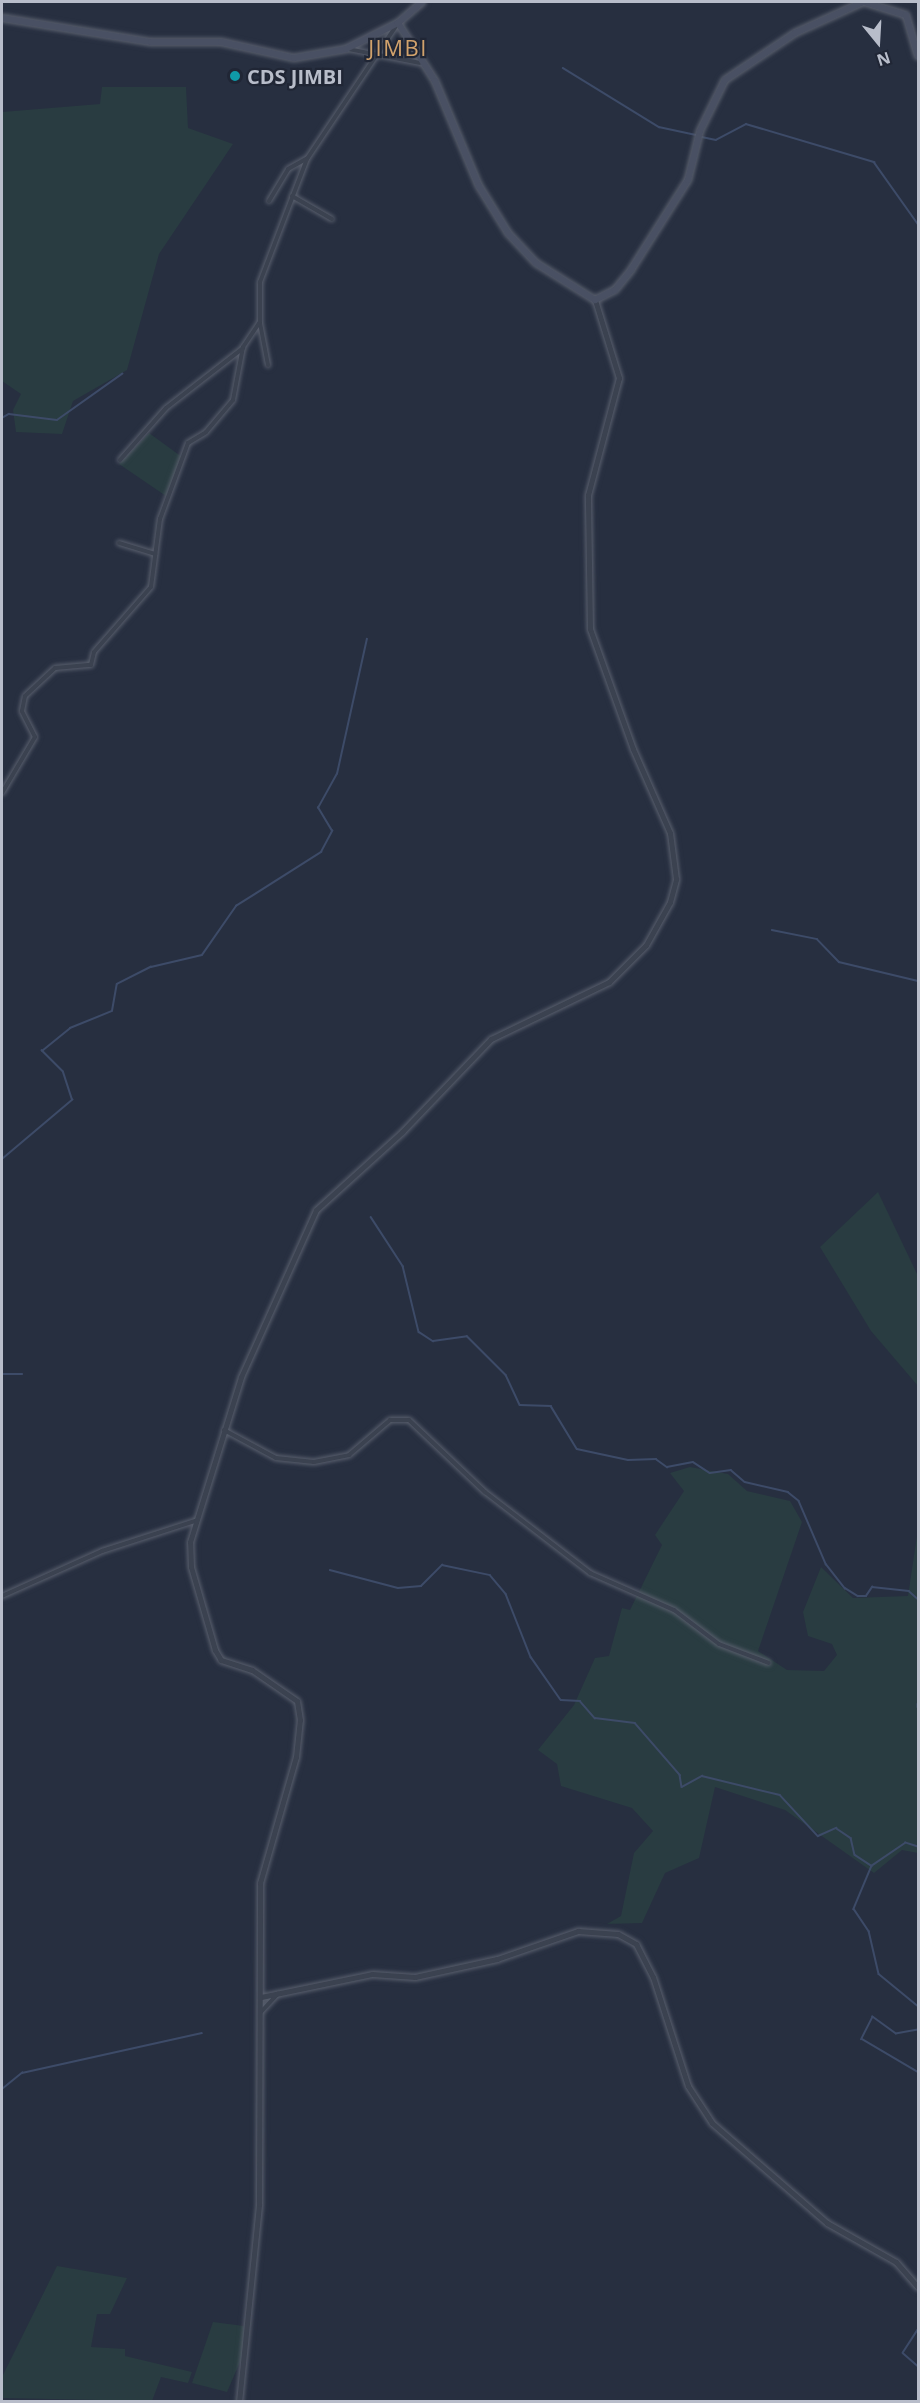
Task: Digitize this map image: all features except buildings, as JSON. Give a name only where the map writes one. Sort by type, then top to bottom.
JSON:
[{"type":"main road","points":[[2,18],[151,42],[221,42],[294,58],[346,49],[398,23],[422,2]]},
{"type":"main road","points":[[398,23],[420,63],[435,81],[479,186],[508,233],[542,267],[595,300],[615,290],[631,270],[688,180],[700,131],[725,80],[739,68],[795,33],[863,2],[906,15],[918,56]]},
{"type":"street","points":[[268,365],[260,322],[260,282],[292,196],[307,159],[377,51],[398,23]]},
{"type":"street","points":[[346,49],[377,51],[420,63]]},
{"type":"street","points":[[269,201],[288,169],[307,159]]},
{"type":"street","points":[[292,196],[332,219]]},
{"type":"street","points":[[239,2402],[259,2204],[260,1883],[296,1757],[298,1708],[267,1678],[221,1660],[215,1650],[191,1567],[195,1521],[250,1355],[316,1210],[402,1132],[491,1039],[609,982],[646,945],[670,902],[676,879],[670,833],[633,749],[590,629],[588,495],[619,378],[595,300]]},
{"type":"street","points":[[120,460],[166,408],[243,347],[260,322]]},
{"type":"street","points":[[2,793],[34,737],[22,711],[25,696],[55,668],[91,665],[94,652],[151,587],[160,519],[188,443],[206,432],[233,400],[243,347]]},
{"type":"street","points":[[119,543],[156,554]]},
{"type":"street","points":[[224,1430],[276,1458],[314,1462],[352,1453],[390,1420],[409,1420],[486,1492],[590,1573],[674,1610],[704,1636],[769,1663]]},
{"type":"street","points":[[2,1596],[102,1551],[195,1521]]},
{"type":"street","points":[[261,1997],[372,1974],[415,1977],[504,1957],[578,1930],[618,1934],[636,1944],[653,1977],[688,2086],[712,2122],[827,2223],[896,2262],[918,2287]]},
{"type":"street","points":[[261,2013],[278,1994]]},
{"type":"green space","points":[[102,87],[186,87],[188,128],[233,144],[159,254],[127,370],[73,401],[62,434],[16,432],[13,410],[21,394],[2,381],[2,112],[100,104]]},
{"type":"green space","points":[[149,433],[182,457],[166,496],[119,464]]},
{"type":"green space","points":[[878,1192],[918,1276],[918,1386],[871,1331],[820,1247]]},
{"type":"green space","points":[[690,1467],[728,1474],[747,1491],[790,1501],[802,1522],[758,1651],[787,1670],[824,1671],[837,1655],[832,1644],[808,1636],[803,1612],[821,1567],[853,1598],[908,1596],[918,1529],[918,1853],[902,1850],[874,1873],[785,1810],[715,1787],[699,1858],[665,1873],[642,1923],[607,1924],[621,1916],[634,1853],[653,1831],[632,1808],[561,1786],[557,1764],[538,1750],[574,1705],[595,1658],[609,1656],[622,1608],[630,1610],[662,1545],[655,1535],[684,1491],[670,1473]]},
{"type":"green space","points":[[57,2266],[127,2278],[110,2314],[97,2314],[91,2347],[125,2349],[125,2356],[192,2372],[188,2383],[161,2377],[152,2401],[2,2398],[2,2377]]},
{"type":"green space","points":[[213,2322],[244,2326],[243,2355],[227,2392],[192,2383]]},
{"type":"waterway","points":[[563,68],[659,127],[698,135]]},
{"type":"waterway","points":[[702,137],[716,140],[746,124],[874,162],[918,224]]},
{"type":"waterway","points":[[2,418],[9,414],[57,420],[122,374]]},
{"type":"waterway","points":[[2,1159],[72,1100],[63,1072],[42,1051],[70,1028],[112,1011],[117,984],[151,967],[202,955],[236,906],[321,852],[332,831],[318,808],[337,774],[367,639]]},
{"type":"waterway","points":[[772,930],[817,939],[839,962],[918,981]]},
{"type":"waterway","points":[[371,1217],[403,1266],[419,1332],[433,1341],[467,1336],[506,1375],[520,1405],[551,1406],[577,1449],[628,1460],[656,1459],[667,1467],[693,1462],[710,1473],[731,1470],[745,1482],[788,1492],[799,1501],[826,1564],[845,1588],[858,1596],[866,1596],[872,1587],[909,1591],[918,1599]]},
{"type":"waterway","points":[[2,1374],[22,1374]]},
{"type":"waterway","points":[[330,1570],[398,1588],[421,1586],[442,1565],[490,1575],[506,1594],[531,1657],[561,1700],[580,1701],[595,1718],[635,1723],[680,1775],[682,1787],[702,1776],[780,1795],[818,1836],[836,1828],[851,1838],[855,1855],[872,1866]]},
{"type":"waterway","points":[[918,1847],[906,1843],[872,1866],[854,1909],[869,1931],[879,1974],[918,2006]]},
{"type":"waterway","points":[[918,2030],[896,2034],[873,2017],[862,2039],[918,2072]]},
{"type":"waterway","points":[[2,2089],[22,2073],[202,2033]]},
{"type":"waterway","points":[[918,2330],[903,2353],[918,2366]]},
{"type":"place","name":"CDS JIMBI","points":[[235,76]]},
{"type":"district","name":"JIMBI","points":[[398,48]]}]
